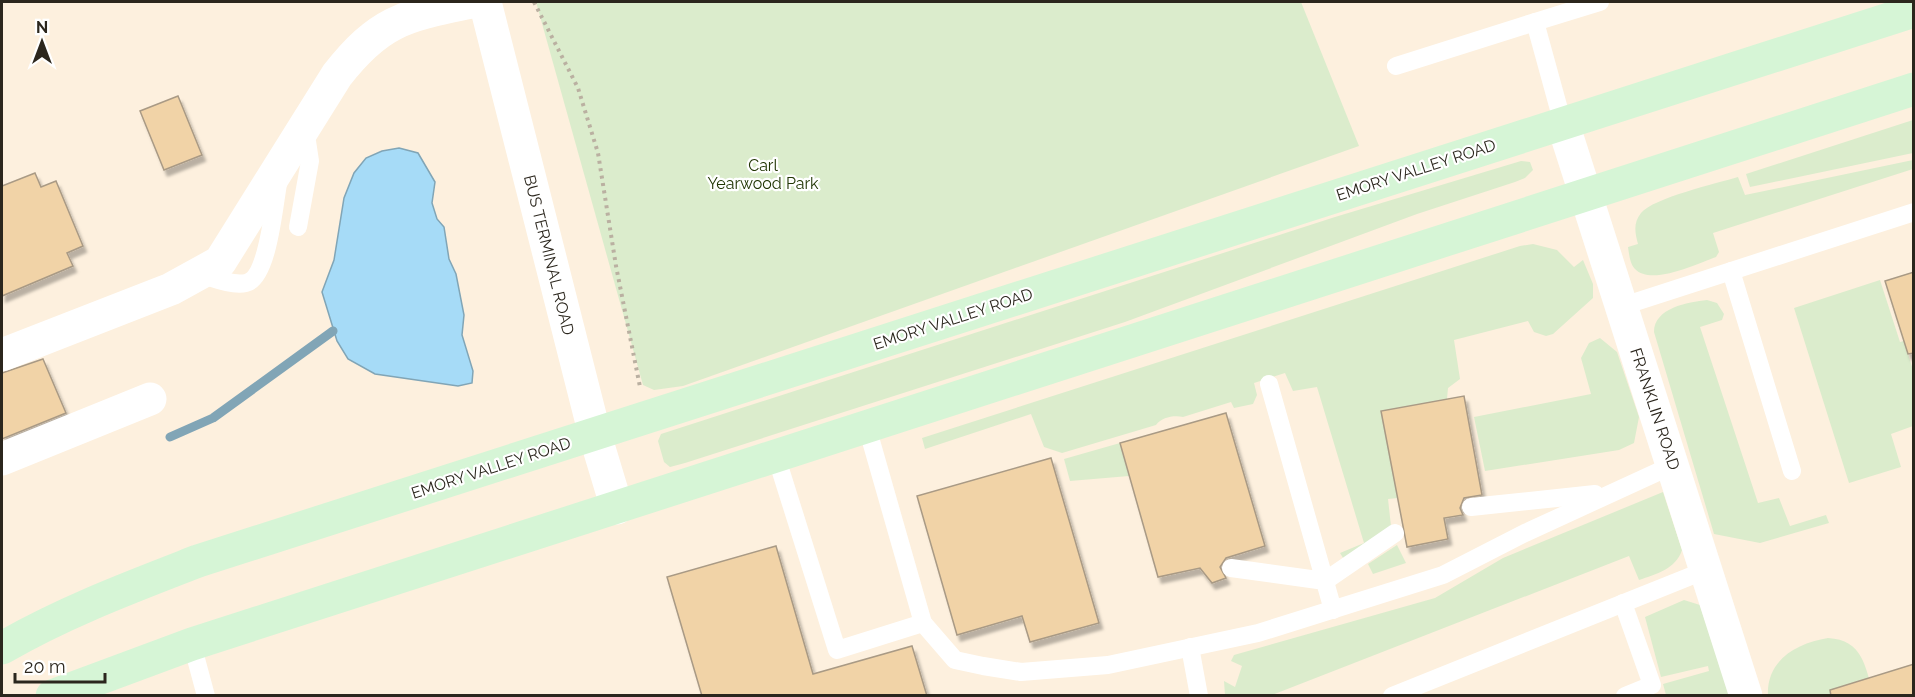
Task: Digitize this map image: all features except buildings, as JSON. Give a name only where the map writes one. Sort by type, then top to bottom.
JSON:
[{"type":"main road","name":"EMORY VALLEY ROAD","points":[[2,648],[31,631],[108,596],[198,561],[1914,11]]},
{"type":"main road","points":[[52,696],[192,644],[1914,89]]},
{"type":"street","points":[[2,356],[171,289],[220,262],[337,75],[358,48],[379,30],[401,18],[471,2]]},
{"type":"street","name":"BUS TERMINAL ROAD","points":[[485,2],[595,435],[617,508]]},
{"type":"street","name":"FRANKLIN ROAD","points":[[1563,124],[1746,696]]},
{"type":"street","points":[[2,459],[150,399]]},
{"type":"lane","points":[[1396,66],[1600,2]]},
{"type":"lane","points":[[1535,22],[1563,124]]},
{"type":"lane","points":[[298,227],[310,161],[305,128]]},
{"type":"lane","points":[[1623,306],[1914,212]]},
{"type":"lane","points":[[1731,271],[1792,471]]},
{"type":"lane","points":[[1269,384],[1333,610]]},
{"type":"lane","points":[[867,427],[923,623],[956,660],[1021,672],[1108,664],[1258,633],[1333,610],[1443,575],[1608,493],[1673,465]]},
{"type":"lane","points":[[776,456],[837,650],[923,623]]},
{"type":"lane","points":[[1471,507],[1608,493]]},
{"type":"lane","points":[[1231,568],[1325,580],[1395,533]]},
{"type":"lane","points":[[1392,696],[1706,570]]},
{"type":"lane","points":[[1623,603],[1652,685],[1625,696]]},
{"type":"lane","points":[[192,644],[207,696]]},
{"type":"lane","points":[[1190,647],[1198,696]]},
{"type":"path","points":[[534,2],[578,88],[598,153],[616,266],[646,417]]},
{"type":"green space","name":"Carl Yearwood Park","points":[[536,2],[1301,2],[1359,146],[683,386],[654,390],[643,385]]},
{"type":"green space","points":[[1913,120],[1913,153],[1750,187],[1746,174]]},
{"type":"green space","points":[[1913,160],[1913,169],[1713,233],[1719,252],[1716,257],[1686,268],[1663,275],[1642,274],[1631,262],[1628,247],[1638,244],[1635,228],[1638,217],[1648,207],[1658,202],[1738,177],[1745,195]]},
{"type":"green space","points":[[1521,161],[1530,162],[1533,170],[1525,178],[1417,214],[1125,322],[685,463],[670,467],[664,462],[658,441],[661,434],[1335,217]]},
{"type":"green space","points":[[1533,244],[1557,250],[1574,267],[1583,260],[1593,284],[1593,298],[1553,334],[1546,336],[1534,332],[1528,321],[1454,340],[1460,379],[1448,388],[1447,399],[1381,411],[1398,498],[1388,499],[1391,526],[1345,561],[1340,553],[1364,543],[1317,387],[1293,391],[1285,373],[1254,383],[1257,395],[1253,404],[1234,408],[1231,402],[1183,417],[1168,417],[1156,425],[1062,453],[1044,447],[1031,414],[925,449],[922,438],[1520,246]]},
{"type":"green space","points":[[1880,280],[1900,342],[1904,341],[1913,370],[1913,426],[1891,434],[1901,467],[1849,483],[1794,308]]},
{"type":"green space","points":[[1707,300],[1717,303],[1724,314],[1722,320],[1700,327],[1758,503],[1779,498],[1790,526],[1826,515],[1829,523],[1760,543],[1714,534],[1654,332],[1655,324],[1666,312],[1691,302]]},
{"type":"green space","points":[[1600,338],[1617,352],[1639,417],[1634,443],[1619,450],[1485,471],[1474,417],[1591,394],[1581,358],[1589,343]]},
{"type":"green space","points":[[1120,443],[1129,476],[1070,481],[1064,459]]},
{"type":"green space","points":[[1663,492],[1682,550],[1675,562],[1658,573],[1639,580],[1629,556],[1272,695],[1225,695],[1224,681],[1235,687],[1242,666],[1231,661],[1234,655],[1435,598],[1503,558]]},
{"type":"green space","points":[[1397,545],[1406,563],[1373,574],[1368,564]]},
{"type":"green space","points":[[1684,600],[1700,605],[1729,695],[1666,695],[1663,684],[1709,671],[1708,666],[1661,677],[1645,617]]},
{"type":"green space","points":[[1828,638],[1840,640],[1856,649],[1865,665],[1874,696],[1768,696],[1772,672],[1786,655],[1805,644]]},
{"type":"water","points":[[399,148],[418,153],[435,182],[432,203],[437,219],[444,227],[449,259],[456,274],[464,315],[462,335],[473,371],[472,383],[458,386],[375,374],[348,359],[337,341],[322,292],[334,260],[344,198],[354,173],[366,158],[382,151]]},
{"type":"waterway","points":[[170,437],[213,418],[333,331]]}]
